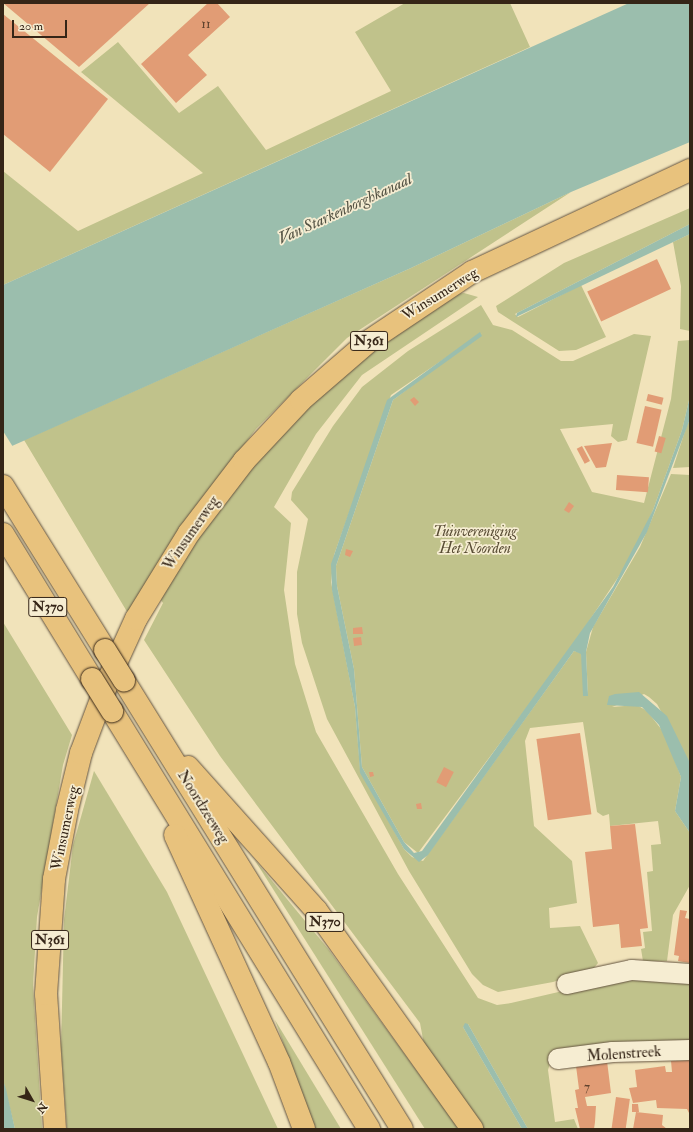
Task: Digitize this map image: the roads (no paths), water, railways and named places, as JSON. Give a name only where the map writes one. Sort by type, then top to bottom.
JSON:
[{"type":"main road","name":"Winsumerweg","points":[[55,1129],[46,994],[54,879],[66,810],[81,753],[110,676],[136,619],[189,533],[249,456],[301,400],[369,341],[472,272],[690,170]]},
{"type":"main road","name":"Noordzeeweg","points":[[3,486],[402,1129]]},
{"type":"main road","name":"Noordzeeweg","points":[[3,534],[369,1129]]},
{"type":"main road","name":"N370","points":[[156,733],[255,838],[316,910],[472,1129]]},
{"type":"main road","name":"N370","points":[[130,740],[246,988],[304,1129]]},
{"type":"street","points":[[567,984],[632,970],[690,974]]},
{"type":"street","name":"Molenstreek","points":[[558,1060],[613,1052],[690,1050]]},
{"type":"water","name":"Van Starkenborghkanaal","points":[[629,3],[690,3],[690,142],[571,192],[411,268],[3,450],[3,285]]},
{"type":"water","points":[[690,224],[690,234],[516,317],[517,313]]},
{"type":"water","points":[[480,332],[482,336],[393,400],[336,566],[337,586],[354,669],[362,767],[404,842],[414,853],[422,851],[613,587],[653,510],[682,430],[690,396],[690,419],[647,532],[590,633],[586,652],[588,696],[583,696],[581,654],[574,651],[428,855],[419,862],[404,849],[360,773],[355,707],[332,590],[331,564],[387,400]]},
{"type":"water","points":[[639,692],[667,716],[690,763],[690,833],[675,811],[681,777],[659,725],[642,707],[607,705],[609,696]]},
{"type":"water","points":[[465,1023],[468,1024],[528,1129],[522,1129],[463,1027]]},
{"type":"water","points":[[3,1080],[6,1089],[15,1129],[3,1129]]},
{"type":"park label","name":"Tuinvereniging Het Noorden","points":[[475,540]]}]
